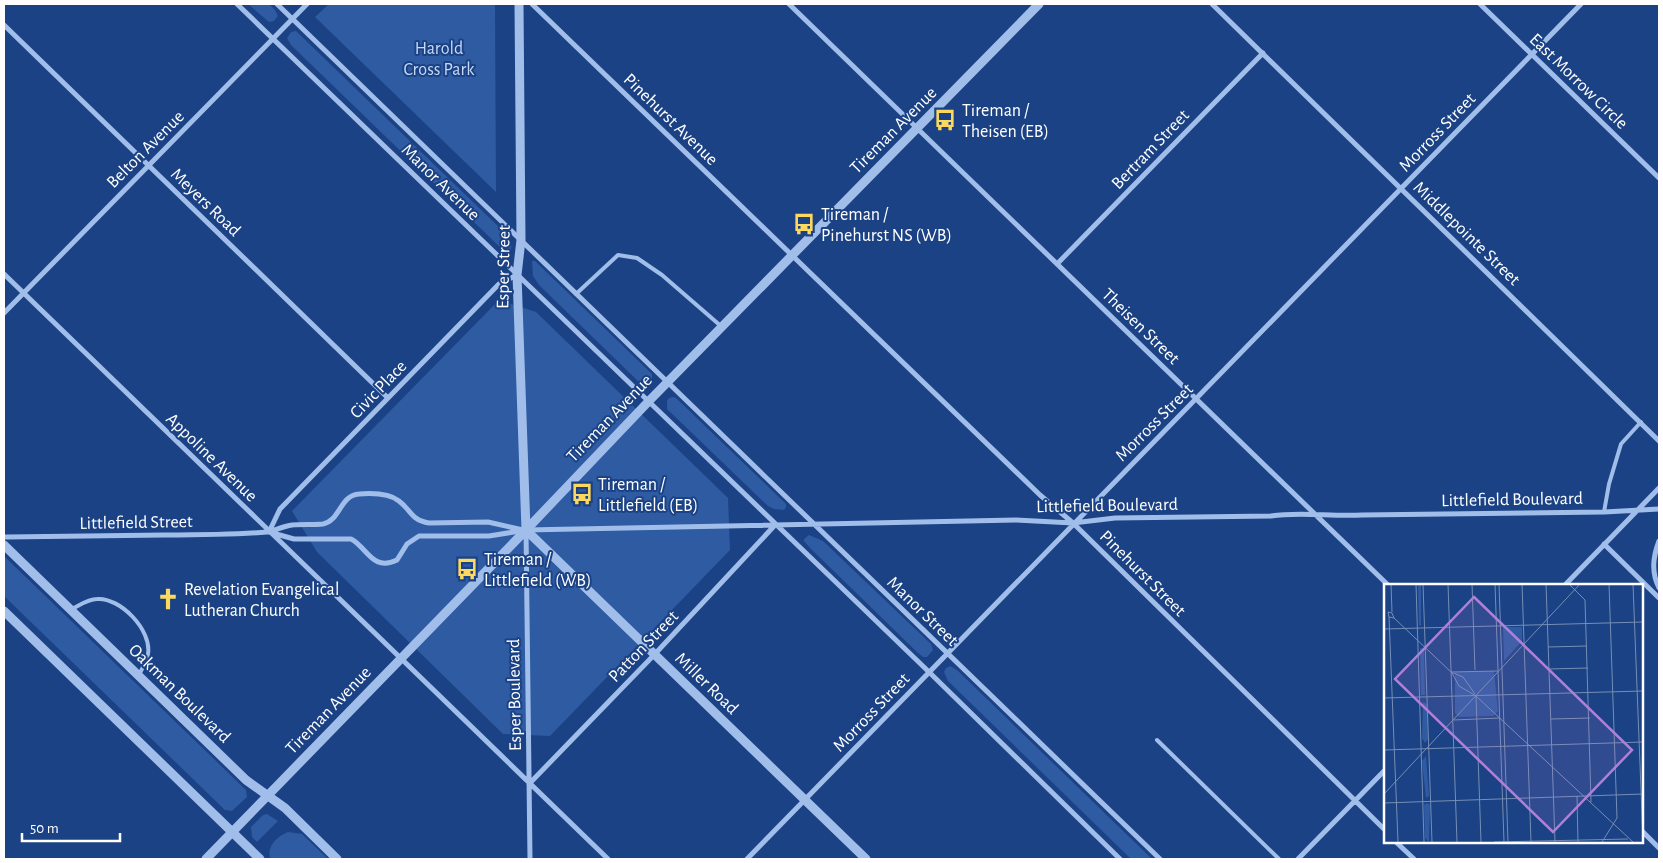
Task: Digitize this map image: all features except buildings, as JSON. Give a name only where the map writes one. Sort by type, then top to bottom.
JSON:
[{"type":"street","name":"Manor Avenue","points":[[237,4],[648,402]]},
{"type":"street","name":"Manor Avenue","points":[[277,4],[667,382]]},
{"type":"street","name":"Belton Avenue","points":[[4,313],[307,4]]},
{"type":"street","name":"Esper Street","points":[[519,4],[521,240],[517,275],[526,530]]},
{"type":"street","name":"Pinehurst Avenue","points":[[532,4],[792,254]]},
{"type":"street","name":"Theisen Street","points":[[789,4],[1387,584]]},
{"type":"street","name":"Tireman Avenue","points":[[206,859],[667,382],[1039,4]]},
{"type":"street","name":"Middlepointe Street","points":[[1212,4],[1659,441]]},
{"type":"street","name":"East Morrow Circle","points":[[1480,4],[1659,178]]},
{"type":"street","name":"Morross Street","points":[[747,859],[1581,4]]},
{"type":"street","name":"Meyers Road","points":[[4,25],[388,398]]},
{"type":"street","name":"Bertram Street","points":[[1057,264],[1263,53]]},
{"type":"street","name":"Pinehurst Street","points":[[792,254],[1040,495],[1073,523],[1384,829]]},
{"type":"street","name":"Appoline Avenue","points":[[4,274],[608,859]]},
{"type":"street","name":"Civic Place","points":[[269,532],[280,509],[499,284],[517,275]]},
{"type":"street","name":"Manor Street","points":[[667,382],[1160,859]]},
{"type":"street","points":[[648,402],[1120,859]]},
{"type":"street","points":[[1566,584],[1659,488]]},
{"type":"street","name":"Littlefield Street","points":[[4,538],[269,532],[290,525],[323,524],[329,522],[347,498],[357,494],[388,495],[393,497],[401,502],[419,521],[429,523],[488,522],[526,530]]},
{"type":"street","name":"Littlefield Boulevard","points":[[526,530],[1016,520],[1073,523],[1115,518],[1271,516],[1291,513],[1342,516],[1604,512],[1659,509]]},
{"type":"street","name":"Patton Street","points":[[529,784],[654,655],[775,525]]},
{"type":"street","name":"Littlefield Street","points":[[269,532],[294,539],[351,539],[371,559],[385,563],[397,560],[407,544],[419,536],[489,536],[526,530]]},
{"type":"street","name":"Miller Road","points":[[526,530],[866,859]]},
{"type":"street","name":"Esper Boulevard","points":[[526,530],[530,859]]},
{"type":"street","points":[[1659,541],[1653,564],[1659,588]]},
{"type":"street","name":"Oakman Boulevard","points":[[4,544],[246,780],[285,808],[337,859]]},
{"type":"street","points":[[1604,544],[1659,598]]},
{"type":"street","points":[[4,611],[260,859]]},
{"type":"street","points":[[1298,859],[1384,772]]},
{"type":"street","points":[[1643,832],[1659,848]]},
{"type":"street","points":[[1397,843],[1414,859]]},
{"type":"lane","points":[[576,294],[618,255],[637,258],[662,275],[722,327]]},
{"type":"lane","points":[[1604,512],[1609,484],[1620,444],[1641,422]]},
{"type":"lane","points":[[71,610],[98,598],[118,605],[129,613],[137,621],[148,644],[148,655],[139,675]]},
{"type":"lane","points":[[1157,740],[1279,859]]},
{"type":"green space","points":[[248,4],[269,4],[278,16],[274,21],[269,22]]},
{"type":"green space","name":"Harold Cross Park","points":[[329,4],[495,4],[496,192],[315,17]]},
{"type":"green space","points":[[296,31],[504,232],[511,242],[511,256],[291,45],[287,38],[291,32]]},
{"type":"green space","points":[[532,261],[535,261],[652,374],[652,380],[648,384],[640,383],[539,285],[533,276]]},
{"type":"green space","points":[[499,300],[536,312],[728,498],[730,550],[550,736],[503,734],[317,552],[292,511]]},
{"type":"green space","points":[[673,397],[786,504],[784,510],[768,506],[667,409],[667,401]]},
{"type":"green space","points":[[809,535],[823,541],[931,644],[933,650],[927,657],[923,657],[917,652],[811,549],[804,541]]},
{"type":"green space","points":[[4,556],[246,790],[247,797],[232,811],[225,810],[4,596]]},
{"type":"green space","points":[[950,666],[957,670],[1152,859],[1131,859],[948,681],[944,672]]},
{"type":"green space","points":[[267,814],[278,821],[257,842],[252,837],[251,827],[263,815]]},
{"type":"green space","points":[[288,832],[302,834],[328,859],[270,859],[269,854],[273,842]]},
{"type":"place","name":"Tireman / Theisen (EB)","points":[[945,120]]},
{"type":"place","name":"Tireman / Pinehurst NS (WB)","points":[[804,224]]},
{"type":"place","name":"Tireman / Littlefield (EB)","points":[[582,494]]},
{"type":"place","name":"Tireman / Littlefield (WB)","points":[[467,569]]},
{"type":"place","name":"Revelation Evangelical Lutheran Church","points":[[168,599]]}]
